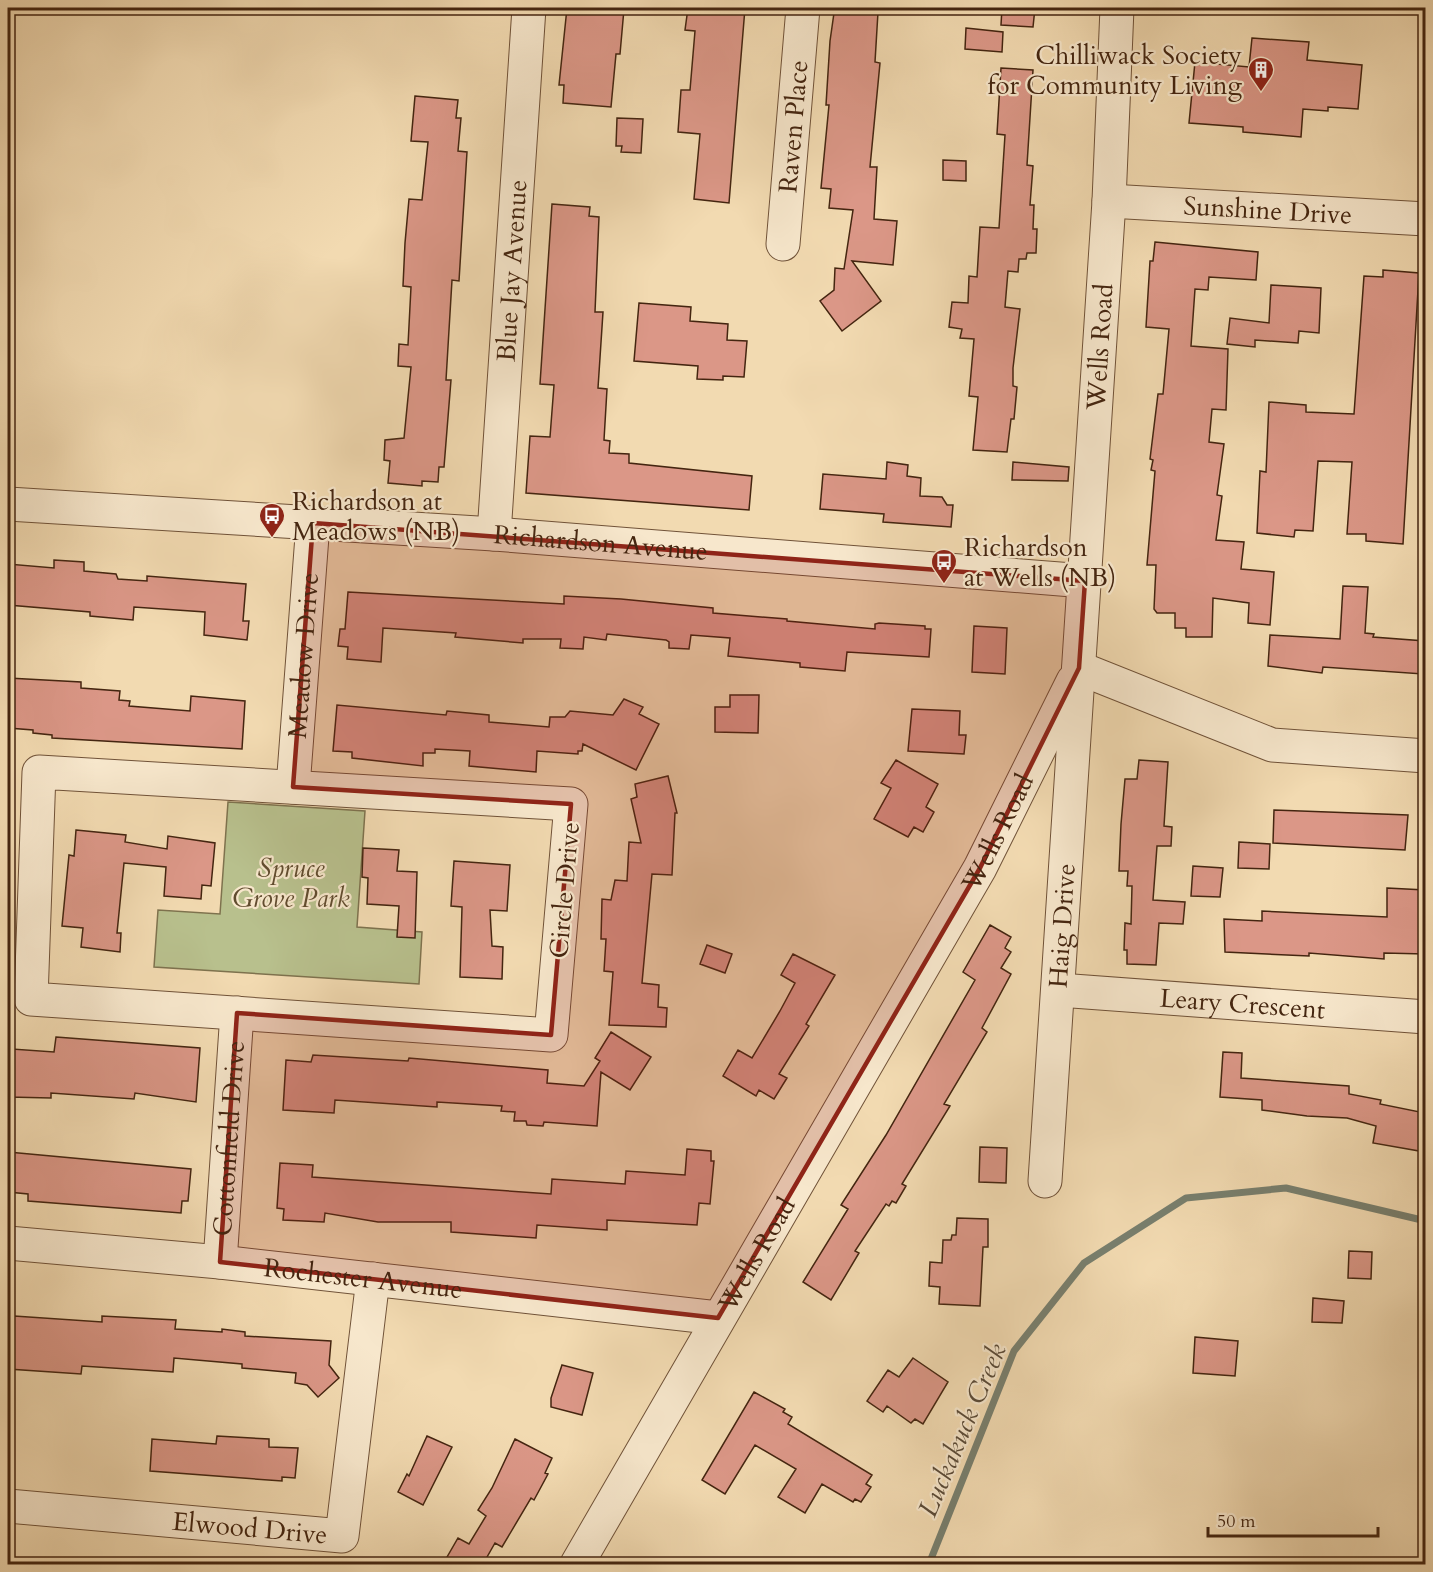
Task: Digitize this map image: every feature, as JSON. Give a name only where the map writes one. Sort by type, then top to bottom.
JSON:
[{"type":"street","name":"Blue Jay Avenue","points":[[494,534],[529,8]]},
{"type":"street","name":"Raven Place","points":[[783,244],[803,8]]},
{"type":"street","name":"Wells Road","points":[[577,1564],[980,868],[1079,668],[1109,201],[1118,8]]},
{"type":"street","name":"Sunshine Drive","points":[[1109,201],[1425,219]]},
{"type":"street","name":"Richardson Avenue","points":[[8,504],[494,534],[1085,581]]},
{"type":"street","name":"Meadow Drive","points":[[293,787],[313,523]]},
{"type":"street","points":[[1079,668],[1272,744],[1425,756]]},
{"type":"street","name":"Haig Drive","points":[[1045,1181],[1079,668]]},
{"type":"street","name":"Circle Drive","points":[[39,772],[293,787],[571,804],[551,1035],[31,999],[39,772]]},
{"type":"street","name":"Leary Crescent","points":[[1059,990],[1425,1017]]},
{"type":"street","name":"Cottonfield Drive","points":[[220,1262],[237,1013]]},
{"type":"street","name":"Rochester Avenue","points":[[8,1243],[220,1262],[718,1318]]},
{"type":"street","name":"Elwood Drive","points":[[8,1506],[342,1536],[373,1279]]},
{"type":"highlighted area","points":[[313,523],[1085,581],[1079,668],[980,868],[718,1318],[220,1262],[237,1013],[551,1035],[571,804],[293,787]]},
{"type":"green space","name":"Spruce Grove Park","points":[[228,802],[365,811],[357,927],[422,932],[419,984],[154,967],[158,910],[220,914]]},
{"type":"building","points":[[567,8],[624,9],[620,54],[616,54],[611,107],[563,103],[564,85],[559,85]]},
{"type":"building","points":[[688,8],[745,8],[729,203],[694,199],[700,134],[678,132],[681,90],[690,90],[695,31],[685,30]]},
{"type":"building","points":[[1002,8],[1035,8],[1033,27],[1001,25]]},
{"type":"building","points":[[841,10],[878,12],[875,62],[880,63],[870,167],[877,167],[874,219],[897,221],[893,265],[852,261],[881,301],[842,331],[820,301],[834,290],[835,268],[844,269],[853,210],[829,208],[831,189],[821,188],[829,105],[826,105],[830,41],[834,13],[841,13]]},
{"type":"building","points":[[966,28],[1003,32],[1002,52],[965,49]]},
{"type":"building","name":"Chilliwack Society for Community Living","points":[[1252,38],[1309,42],[1307,60],[1362,65],[1358,109],[1328,107],[1328,111],[1303,109],[1301,137],[1243,132],[1243,127],[1189,123],[1195,62],[1249,67]]},
{"type":"building","points":[[1001,68],[1033,70],[1027,165],[1033,166],[1030,205],[1034,205],[1033,229],[1037,229],[1036,253],[1027,253],[1026,259],[1019,259],[1018,272],[1008,271],[1005,307],[1020,309],[1013,368],[1013,386],[1017,387],[1014,419],[1011,419],[1007,452],[973,450],[978,397],[969,396],[974,339],[960,338],[962,329],[949,327],[952,302],[968,303],[969,276],[977,277],[980,227],[999,228],[1005,135],[997,134]]},
{"type":"building","points":[[415,96],[458,100],[456,118],[461,118],[458,151],[467,152],[459,281],[452,280],[446,380],[451,380],[444,467],[439,467],[438,482],[422,481],[422,486],[388,483],[390,461],[384,460],[385,440],[404,438],[411,367],[398,366],[399,344],[408,345],[411,287],[403,286],[405,243],[409,199],[422,200],[428,142],[411,141]]},
{"type":"building","points":[[617,118],[643,119],[641,153],[621,152],[622,146],[616,146]]},
{"type":"building","points":[[943,160],[966,161],[966,181],[943,180]]},
{"type":"building","points":[[552,204],[590,207],[589,216],[599,217],[595,312],[603,312],[598,388],[607,389],[604,440],[610,441],[609,453],[629,454],[629,463],[752,476],[749,510],[526,493],[530,436],[550,437],[554,385],[540,384]]},
{"type":"building","points":[[1155,242],[1258,252],[1256,280],[1209,277],[1208,290],[1195,289],[1191,346],[1228,349],[1226,410],[1212,409],[1209,442],[1224,444],[1217,495],[1222,496],[1216,540],[1244,542],[1241,569],[1274,572],[1270,625],[1248,623],[1249,603],[1213,598],[1212,637],[1186,637],[1186,628],[1175,628],[1175,613],[1157,613],[1154,609],[1156,565],[1147,565],[1155,471],[1151,470],[1153,460],[1150,459],[1158,394],[1163,394],[1169,329],[1146,327],[1150,261],[1153,261]]},
{"type":"building","points":[[1383,270],[1419,273],[1403,544],[1366,541],[1366,534],[1347,534],[1352,462],[1318,461],[1313,531],[1295,530],[1294,537],[1257,533],[1260,471],[1266,472],[1269,402],[1306,405],[1306,412],[1354,414],[1364,276],[1383,277]]},
{"type":"building","points":[[1271,285],[1321,288],[1319,333],[1299,331],[1298,343],[1255,340],[1255,347],[1227,344],[1230,318],[1269,323]]},
{"type":"building","points":[[639,303],[691,307],[690,321],[728,324],[727,340],[747,341],[744,377],[723,376],[723,380],[697,379],[698,366],[634,361]]},
{"type":"building","points":[[887,462],[908,465],[907,476],[921,478],[920,496],[942,497],[947,505],[953,505],[951,527],[883,522],[884,514],[820,509],[823,474],[886,479]]},
{"type":"building","points":[[1013,462],[1069,467],[1068,481],[1012,480]]},
{"type":"building","points":[[54,560],[84,562],[84,571],[116,574],[118,579],[147,581],[147,576],[246,584],[243,621],[249,621],[247,640],[204,635],[205,612],[134,607],[133,620],[90,616],[90,612],[8,605],[8,564],[54,568]]},
{"type":"building","points":[[1343,586],[1368,587],[1365,633],[1374,634],[1373,637],[1425,641],[1423,674],[1323,667],[1322,673],[1268,666],[1270,635],[1340,639]]},
{"type":"building","points":[[348,592],[564,604],[564,596],[621,599],[713,608],[713,613],[875,629],[875,624],[879,623],[925,626],[925,629],[931,629],[929,657],[847,652],[845,671],[800,667],[800,663],[728,656],[730,638],[691,635],[689,649],[669,648],[669,642],[666,640],[607,634],[606,640],[584,637],[583,649],[560,648],[561,639],[523,639],[523,643],[455,637],[456,633],[383,628],[381,662],[347,659],[348,647],[338,646],[340,629],[345,629]]},
{"type":"building","points":[[974,626],[1007,628],[1005,674],[972,672]]},
{"type":"building","points":[[8,678],[81,682],[81,688],[120,691],[119,700],[130,701],[129,706],[190,711],[191,696],[245,701],[242,749],[52,738],[52,735],[33,733],[33,730],[8,728]]},
{"type":"building","points":[[730,695],[759,695],[758,733],[715,732],[715,707],[730,707]]},
{"type":"building","points":[[624,699],[643,707],[639,714],[659,724],[636,770],[583,744],[582,751],[578,751],[578,754],[537,751],[536,772],[469,766],[470,751],[435,749],[435,753],[423,753],[423,766],[352,758],[352,752],[333,751],[337,705],[446,715],[447,711],[489,715],[489,722],[549,727],[550,717],[565,717],[570,711],[613,715]]},
{"type":"building","points":[[912,709],[960,711],[959,735],[966,735],[964,754],[908,751]]},
{"type":"building","points":[[896,760],[938,784],[926,807],[934,812],[923,832],[914,827],[908,837],[874,819],[891,788],[881,783]]},
{"type":"building","points":[[1139,760],[1168,762],[1164,826],[1172,827],[1171,846],[1157,846],[1153,900],[1185,902],[1183,924],[1159,923],[1156,965],[1127,964],[1127,950],[1124,950],[1125,923],[1131,924],[1132,886],[1127,886],[1128,871],[1119,871],[1121,824],[1125,779],[1137,779]]},
{"type":"building","points":[[668,776],[677,813],[675,813],[672,875],[652,874],[642,983],[659,985],[658,1007],[667,1008],[666,1027],[609,1025],[613,972],[604,971],[606,939],[601,939],[602,899],[611,900],[615,880],[627,881],[629,842],[641,843],[631,799],[637,797],[635,784]]},
{"type":"building","points":[[1274,810],[1408,815],[1405,850],[1273,843]]},
{"type":"building","points":[[76,830],[126,835],[125,842],[167,849],[168,836],[215,843],[211,886],[202,885],[201,899],[164,896],[166,867],[124,863],[117,933],[121,933],[120,952],[81,947],[83,928],[62,926],[69,855],[74,856]]},
{"type":"building","points":[[1239,842],[1270,844],[1269,869],[1238,868]]},
{"type":"building","points":[[363,848],[399,850],[397,871],[417,872],[415,938],[397,937],[399,906],[367,904],[368,878],[362,877]]},
{"type":"building","points":[[454,861],[510,865],[507,911],[490,910],[492,946],[503,947],[502,979],[460,977],[462,907],[451,906]]},
{"type":"building","points":[[1193,866],[1223,868],[1220,897],[1191,896]]},
{"type":"building","points":[[1387,888],[1425,890],[1425,954],[1384,953],[1384,959],[1309,953],[1309,956],[1225,952],[1224,919],[1262,921],[1262,911],[1387,917]]},
{"type":"building","points":[[990,925],[1011,937],[1005,948],[1011,952],[1001,968],[1011,974],[982,1028],[987,1032],[944,1104],[950,1106],[902,1184],[906,1186],[896,1203],[892,1201],[889,1206],[886,1204],[855,1251],[859,1253],[831,1300],[803,1282],[848,1209],[841,1205],[886,1135],[975,980],[963,972]]},
{"type":"building","points":[[707,945],[732,954],[725,973],[700,964]]},
{"type":"building","points":[[793,954],[835,975],[806,1024],[809,1026],[779,1074],[787,1078],[774,1099],[759,1090],[756,1096],[723,1076],[738,1050],[752,1058],[780,1011],[795,983],[781,975]]},
{"type":"building","points":[[611,1032],[651,1057],[630,1090],[601,1072],[597,1126],[544,1122],[543,1126],[527,1125],[526,1121],[514,1121],[515,1112],[501,1111],[502,1106],[437,1102],[437,1107],[335,1100],[334,1113],[283,1110],[286,1060],[311,1062],[313,1055],[408,1061],[409,1058],[548,1070],[547,1083],[584,1086],[600,1061],[595,1058]]},
{"type":"building","points":[[56,1037],[200,1048],[196,1102],[135,1093],[134,1099],[51,1093],[51,1098],[8,1097],[8,1053],[12,1054],[12,1049],[54,1052]]},
{"type":"building","points":[[1223,1052],[1242,1053],[1241,1078],[1349,1086],[1349,1094],[1381,1100],[1380,1104],[1425,1113],[1425,1152],[1373,1143],[1376,1126],[1347,1118],[1262,1110],[1262,1100],[1220,1097]]},
{"type":"building","points":[[980,1147],[1007,1148],[1006,1183],[979,1182]]},
{"type":"building","points":[[687,1149],[711,1151],[711,1161],[714,1161],[710,1204],[699,1203],[697,1225],[607,1220],[607,1230],[537,1225],[536,1238],[451,1232],[451,1222],[378,1222],[325,1213],[324,1222],[283,1220],[284,1209],[277,1208],[280,1163],[313,1165],[312,1177],[551,1194],[552,1179],[625,1184],[626,1171],[685,1175]]},
{"type":"building","points":[[8,1152],[191,1169],[188,1201],[182,1201],[181,1213],[28,1201],[28,1194],[8,1192]]},
{"type":"building","points":[[957,1218],[988,1219],[988,1247],[983,1247],[980,1306],[939,1304],[940,1287],[929,1286],[930,1262],[942,1263],[943,1240],[951,1240],[952,1235],[956,1235]]},
{"type":"building","points":[[1349,1251],[1372,1252],[1371,1279],[1348,1278]]},
{"type":"building","points":[[1313,1298],[1344,1301],[1342,1323],[1312,1322]]},
{"type":"building","points":[[14,1316],[102,1322],[102,1316],[176,1320],[175,1329],[222,1332],[222,1329],[245,1332],[245,1336],[331,1341],[329,1365],[339,1378],[318,1397],[307,1385],[295,1383],[296,1373],[242,1368],[242,1364],[174,1358],[173,1372],[82,1366],[81,1374],[8,1369],[8,1321],[14,1322]]},
{"type":"building","points":[[1195,1337],[1238,1341],[1235,1376],[1193,1373]]},
{"type":"building","points":[[913,1358],[948,1382],[923,1424],[915,1419],[911,1423],[887,1406],[883,1412],[867,1401],[888,1370],[899,1377]]},
{"type":"building","points":[[562,1365],[593,1373],[582,1415],[551,1407],[551,1398]]},
{"type":"building","points":[[754,1392],[785,1409],[783,1412],[792,1417],[788,1424],[872,1475],[866,1484],[871,1487],[861,1502],[855,1499],[853,1502],[822,1484],[805,1513],[778,1497],[796,1469],[755,1445],[725,1494],[702,1480]]},
{"type":"building","points":[[217,1436],[269,1439],[269,1447],[298,1448],[295,1478],[282,1477],[282,1481],[150,1471],[152,1439],[216,1444]]},
{"type":"building","points":[[427,1436],[452,1447],[423,1505],[398,1492],[407,1474],[409,1476]]},
{"type":"building","points":[[515,1439],[552,1458],[545,1473],[548,1474],[534,1500],[531,1498],[502,1547],[495,1543],[483,1564],[443,1564],[458,1538],[469,1544],[486,1516],[478,1510],[492,1488]]},
{"type":"waterway","name":"Luckakuck Creek","points":[[929,1564],[1014,1351],[1084,1263],[1186,1198],[1286,1188],[1426,1221]]},
{"type":"place","name":"Chilliwack Society for Community Living","points":[[1261,93]]},
{"type":"place","name":"Richardson at Meadows (NB)","points":[[272,539]]},
{"type":"place","name":"Richardson at Wells (NB)","points":[[944,585]]}]
